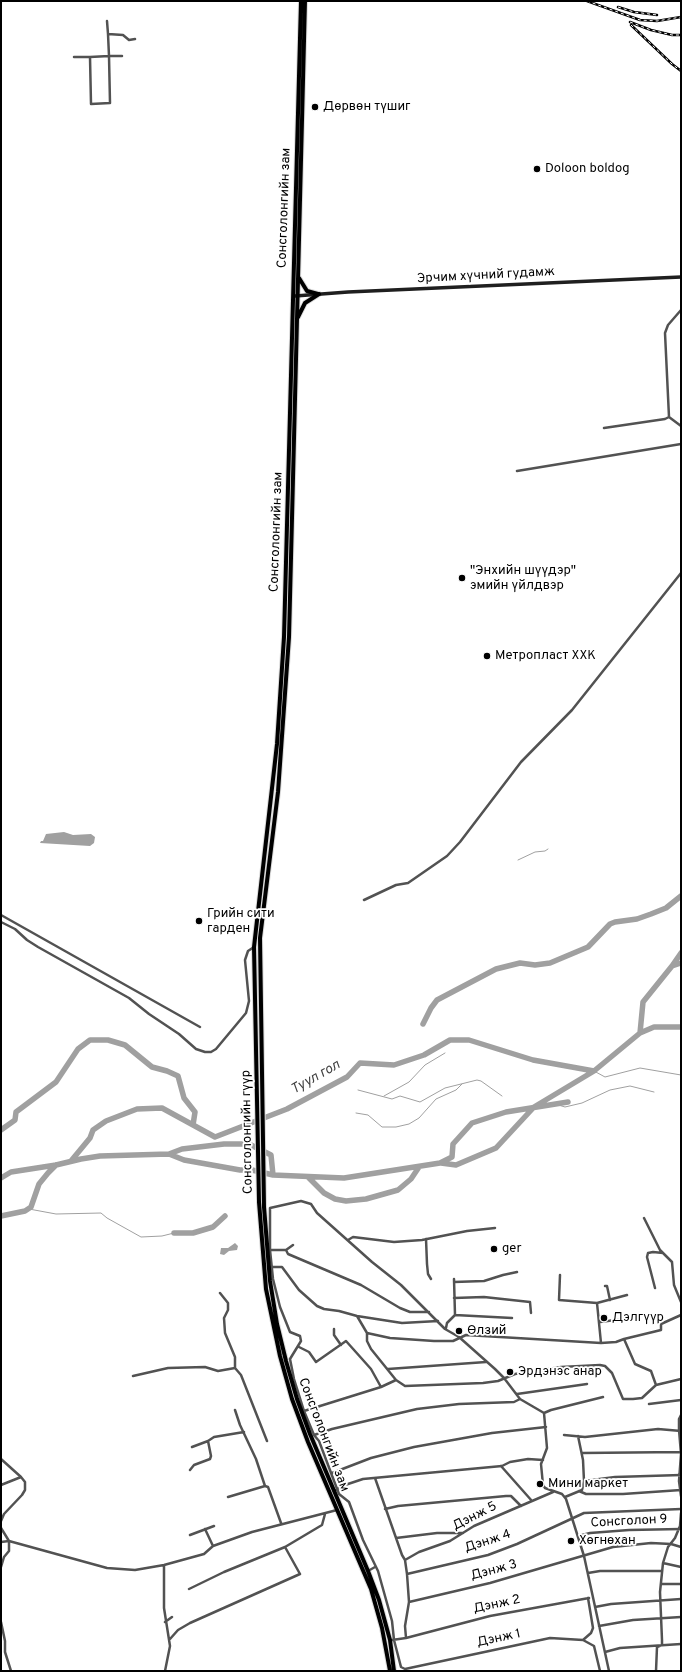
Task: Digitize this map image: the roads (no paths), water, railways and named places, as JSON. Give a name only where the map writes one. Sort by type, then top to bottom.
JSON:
[{"type":"main road","name":"Сонсголонгийн зам","points":[[259,1061],[254,947],[277,751],[282,687],[301,1]]},
{"type":"main road","name":"Сонсголонгийн зам","points":[[259,1061],[260,938],[278,792],[286,687],[293,507],[305,1]]},
{"type":"main road","points":[[298,276],[302,285],[307,291],[319,294]]},
{"type":"main road","name":"Эрчим хүчний гудамж","points":[[292,296],[681,278]]},
{"type":"main road","points":[[297,319],[305,303],[319,294]]},
{"type":"main road","name":"Сонсголонгийн гүүр","points":[[259,1061],[264,1200]]},
{"type":"main road","name":"Сонсголонгийн гүүр","points":[[259,1061],[259,1202]]},
{"type":"main road","name":"Сонсголонгийн зам","points":[[264,1200],[274,1307],[280,1340],[308,1428],[335,1491],[371,1589],[388,1653],[390,1671]]},
{"type":"main road","name":"Сонсголонгийн зам","points":[[259,1202],[266,1289],[280,1356],[292,1399],[337,1510],[368,1571],[392,1640],[394,1671]]},
{"type":"street","points":[[90,57],[91,104],[110,103],[107,21]]},
{"type":"street","points":[[108,34],[123,35],[129,40],[135,39]]},
{"type":"street","points":[[74,57],[122,56]]},
{"type":"street","points":[[669,417],[665,333],[668,325],[681,310]]},
{"type":"street","points":[[669,417],[681,426]]},
{"type":"street","points":[[604,428],[665,419],[669,417]]},
{"type":"street","points":[[517,471],[681,444]]},
{"type":"street","points":[[364,900],[396,885],[408,883],[447,856],[473,825],[521,762],[572,710],[681,573]]},
{"type":"street","points":[[1,915],[200,1027]]},
{"type":"street","points":[[1,922],[14,929],[38,947],[57,956],[129,998],[149,1014],[179,1034],[196,1049],[205,1052],[211,1052],[216,1049],[246,1013],[249,1002],[245,960],[248,951],[254,947]]},
{"type":"street","points":[[293,1245],[286,1250],[269,1252],[270,1208],[301,1201],[311,1204],[317,1213],[372,1262],[401,1285],[445,1329],[459,1337],[487,1362],[504,1378],[520,1400],[544,1413]]},
{"type":"street","points":[[644,1218],[663,1253],[672,1262],[674,1285],[681,1302]]},
{"type":"street","points":[[348,1240],[354,1238],[394,1242],[426,1239],[467,1231],[495,1228]]},
{"type":"street","points":[[426,1239],[428,1274],[431,1279]]},
{"type":"street","points":[[286,1250],[288,1254],[361,1285],[400,1308],[410,1312],[429,1312]]},
{"type":"street","points":[[655,1288],[647,1257],[648,1253],[663,1253]]},
{"type":"street","points":[[438,1321],[402,1323],[324,1309],[317,1306],[300,1290],[282,1267],[270,1267],[280,1307],[290,1332],[300,1336],[302,1341],[290,1359],[292,1379],[314,1435],[319,1442],[332,1473],[335,1491],[342,1486],[363,1479],[501,1466],[510,1462],[528,1459],[543,1460]]},
{"type":"street","points":[[455,1315],[454,1281],[484,1281],[517,1272]]},
{"type":"street","points":[[560,1275],[558,1300],[597,1303],[627,1295]]},
{"type":"street","points":[[605,1286],[607,1286],[610,1300]]},
{"type":"street","points":[[220,1293],[228,1303],[228,1310],[224,1318],[225,1333],[235,1357],[235,1368],[241,1375],[267,1442]]},
{"type":"street","points":[[454,1298],[484,1296],[530,1302],[531,1312]]},
{"type":"street","points":[[597,1303],[601,1343]]},
{"type":"street","points":[[274,1307],[280,1307]]},
{"type":"street","points":[[445,1329],[446,1323],[452,1316],[455,1315],[512,1318]]},
{"type":"street","points":[[366,1333],[390,1338],[434,1341],[453,1341],[466,1335],[601,1343],[616,1342],[660,1330],[661,1324],[681,1315]]},
{"type":"street","points":[[357,1316],[366,1333],[367,1341],[371,1349],[396,1380],[405,1386],[483,1383],[498,1381],[515,1374],[561,1367],[600,1365],[605,1366],[612,1373],[623,1399],[642,1398],[656,1385],[681,1379]]},
{"type":"street","points":[[600,1322],[623,1319]]},
{"type":"street","points":[[334,1329],[334,1334],[341,1345]]},
{"type":"street","points":[[624,1339],[635,1364],[651,1371],[656,1385]]},
{"type":"street","points":[[299,1347],[308,1352],[316,1362],[346,1341],[371,1369],[382,1387]]},
{"type":"street","points":[[387,1369],[487,1362]]},
{"type":"street","points":[[133,1376],[168,1368],[205,1367],[218,1371],[235,1368]]},
{"type":"street","points":[[304,1411],[382,1387],[396,1380]]},
{"type":"street","points":[[517,1394],[587,1384]]},
{"type":"street","points":[[544,1413],[603,1396]]},
{"type":"street","points":[[314,1435],[332,1429],[417,1409],[459,1404],[514,1402],[520,1400]]},
{"type":"street","points":[[649,1404],[681,1400]]},
{"type":"street","points":[[235,1410],[256,1459],[265,1486],[268,1487],[281,1523]]},
{"type":"street","points":[[544,1413],[547,1448],[541,1464],[543,1485],[545,1488],[565,1496],[579,1492],[586,1494],[616,1494],[681,1490]]},
{"type":"street","points":[[681,1415],[679,1419],[681,1496]]},
{"type":"street","points":[[332,1473],[371,1458],[414,1447],[492,1433],[546,1427]]},
{"type":"street","points":[[564,1435],[585,1437],[658,1429],[680,1430]]},
{"type":"street","points":[[192,1448],[214,1437],[244,1432]]},
{"type":"street","points":[[578,1436],[582,1453],[584,1481],[582,1490],[579,1492]]},
{"type":"street","points":[[190,1470],[194,1465],[210,1459],[211,1456],[208,1441]]},
{"type":"street","points":[[582,1453],[681,1452]]},
{"type":"street","points":[[1,1459],[25,1482],[25,1490],[4,1514],[1,1521]]},
{"type":"street","points":[[501,1466],[532,1501]]},
{"type":"street","points":[[584,1481],[615,1477],[680,1475]]},
{"type":"street","points":[[1,1485],[21,1477]]},
{"type":"street","points":[[375,1478],[385,1509],[405,1560],[409,1602],[405,1626],[406,1638]]},
{"type":"street","points":[[228,1497],[265,1486]]},
{"type":"street","name":"Дэнж 1","points":[[335,1491],[349,1502],[363,1540],[378,1571],[392,1620],[392,1640],[401,1667],[405,1669],[550,1638],[583,1640]]},
{"type":"street","name":"Дэнж 5","points":[[405,1560],[415,1556],[419,1552],[450,1541],[474,1526],[554,1491]]},
{"type":"street","points":[[385,1509],[398,1506],[506,1496],[511,1496],[521,1506]]},
{"type":"street","points":[[565,1496],[584,1556],[609,1671]]},
{"type":"street","name":"Дэнж 4","points":[[407,1574],[488,1555],[584,1513],[681,1509]]},
{"type":"street","points":[[1,1542],[9,1541],[116,1570],[135,1570],[164,1565],[204,1554],[213,1546],[252,1532],[281,1523],[337,1510]]},
{"type":"street","points":[[657,1647],[662,1645],[660,1618],[663,1563],[668,1547],[680,1529],[681,1513]]},
{"type":"street","points":[[188,1589],[224,1572],[285,1547],[322,1525],[325,1514]]},
{"type":"street","points":[[190,1534],[214,1526]]},
{"type":"street","points":[[1,1528],[9,1541],[9,1551],[1,1567]]},
{"type":"street","points":[[205,1529],[213,1546]]},
{"type":"street","name":"Сонсголон 9","points":[[578,1536],[606,1532],[680,1529]]},
{"type":"street","points":[[396,1538],[437,1533],[463,1533]]},
{"type":"street","name":"Дэнж 3","points":[[409,1602],[490,1583],[613,1547],[651,1543],[671,1544],[681,1547]]},
{"type":"street","points":[[170,1639],[178,1630],[190,1623],[300,1574],[285,1547]]},
{"type":"street","points":[[663,1563],[681,1567]]},
{"type":"street","points":[[164,1565],[164,1608],[170,1639],[165,1671]]},
{"type":"street","points":[[368,1571],[375,1567]]},
{"type":"street","points":[[588,1573],[662,1571]]},
{"type":"street","points":[[661,1584],[681,1584]]},
{"type":"street","name":"Дэнж 2","points":[[392,1640],[406,1638],[490,1616],[593,1597]]},
{"type":"street","points":[[588,1598],[593,1628],[591,1634],[583,1640],[594,1646],[600,1671]]},
{"type":"street","points":[[595,1607],[681,1599]]},
{"type":"street","points":[[166,1622],[172,1617]]},
{"type":"street","points":[[599,1626],[633,1620],[681,1617]]},
{"type":"street","points":[[1,1622],[5,1641],[3,1647],[11,1671]]},
{"type":"street","points":[[605,1652],[620,1648],[657,1647],[681,1644]]},
{"type":"street","points":[[656,1671],[657,1647]]},
{"type":"waterway","points":[[518,860],[535,852],[545,851],[548,849]]},
{"type":"waterway","name":"Туул гол","points":[[423,1024],[437,1000],[496,969],[520,963],[535,965],[550,963],[588,947],[610,924],[637,919],[651,914],[666,908],[681,896]]},
{"type":"waterway","points":[[672,966],[681,953]]},
{"type":"waterway","name":"Туул гол","points":[[71,1161],[90,1138],[93,1130],[106,1121],[137,1109],[162,1108],[215,1137],[287,1109],[347,1077],[360,1063],[394,1065],[424,1055],[450,1040],[469,1040],[533,1060],[594,1071],[640,1033],[643,1002],[672,966],[681,963]]},
{"type":"waterway","points":[[640,1033],[654,1027],[681,1027]]},
{"type":"waterway","points":[[1,1130],[15,1120],[16,1112],[56,1082],[78,1049],[90,1040],[108,1040],[125,1045],[152,1067],[178,1076],[184,1098],[195,1112],[193,1125]]},
{"type":"waterway","points":[[384,1096],[409,1082],[425,1065],[445,1053]]},
{"type":"waterway","points":[[594,1071],[605,1077],[640,1068],[681,1075]]},
{"type":"waterway","points":[[441,1163],[456,1165],[496,1148],[534,1107],[594,1071]]},
{"type":"waterway","points":[[358,1090],[392,1099],[400,1096],[420,1102],[445,1088],[477,1080],[481,1081],[502,1096]]},
{"type":"waterway","points":[[356,1113],[368,1115],[382,1127],[396,1127],[409,1124],[419,1118],[436,1099],[456,1090],[462,1084]]},
{"type":"waterway","points":[[555,1104],[565,1107],[582,1103],[610,1090],[630,1086],[654,1092]]},
{"type":"waterway","points":[[169,1154],[184,1160],[240,1170],[252,1170],[273,1175],[344,1178],[440,1163],[452,1157],[453,1144],[472,1123],[506,1112],[568,1102]]},
{"type":"waterway","points":[[1,1178],[11,1172],[100,1156],[169,1154],[182,1149],[224,1144],[249,1144],[271,1155],[273,1175]]},
{"type":"waterway","points":[[1,1216],[25,1211],[31,1207],[39,1184],[56,1165]]},
{"type":"waterway","points":[[308,1177],[324,1193],[335,1199],[346,1201],[366,1199],[398,1190],[411,1179],[419,1167]]},
{"type":"waterway","points":[[29,1209],[56,1214],[101,1213],[107,1218],[141,1237],[162,1236],[174,1233]]},
{"type":"waterway","points":[[174,1233],[193,1233],[213,1227],[225,1216]]},
{"type":"railway","points":[[587,1],[640,20],[657,21],[681,17]]},
{"type":"railway","points":[[618,7],[634,12],[657,15]]},
{"type":"railway","points":[[630,22],[651,30],[672,35],[681,35]]},
{"type":"railway","points":[[631,25],[681,71]]},
{"type":"place","name":"Дөрвөн түшиг","points":[[315,107]]},
{"type":"place","name":"Doloon boldog","points":[[537,169]]},
{"type":"place","name":"\"Энхийн шүүдэр\" эмийн үйлдвэр","points":[[462,578]]},
{"type":"place","name":"Метропласт ХХК","points":[[487,656]]},
{"type":"place","name":"Грийн сити гарден","points":[[199,921]]},
{"type":"place","name":"ger","points":[[494,1249]]},
{"type":"place","name":"Дэлгүүр","points":[[604,1318]]},
{"type":"place","name":"Өлзий","points":[[459,1331]]},
{"type":"place","name":"Эрдэнэс анар","points":[[510,1372]]},
{"type":"place","name":"Мини маркет","points":[[540,1484]]},
{"type":"place","name":"Хөгнөхан","points":[[571,1541]]}]
